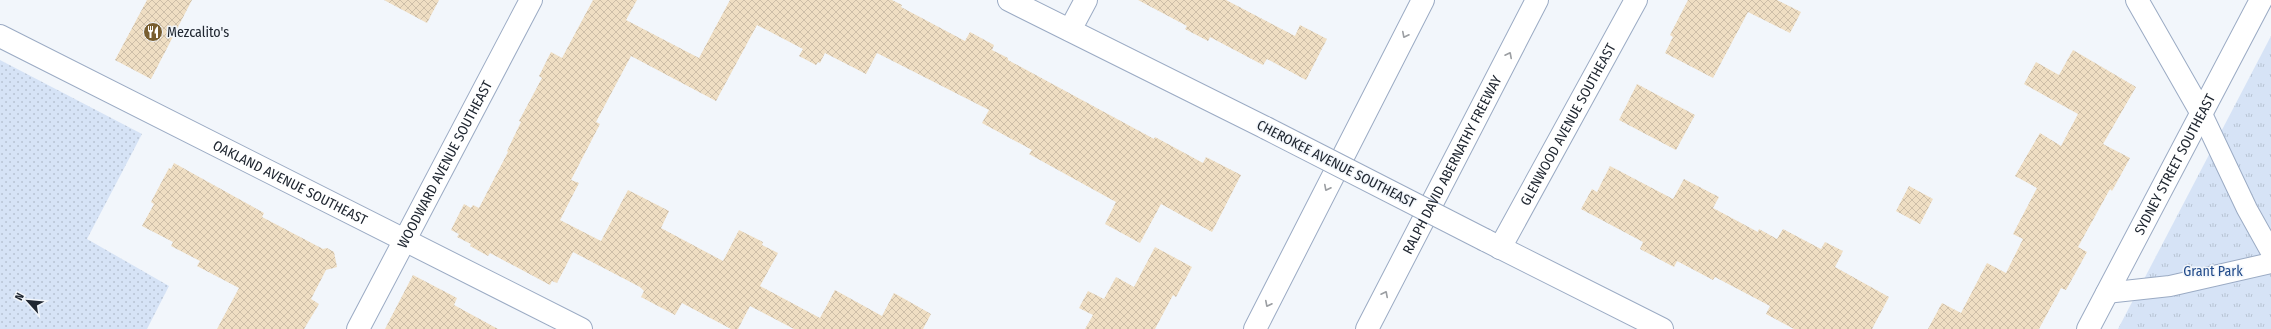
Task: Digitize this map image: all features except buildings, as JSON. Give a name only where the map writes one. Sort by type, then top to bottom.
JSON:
[{"type":"main road","name":"WOODWARD AVENUE SOUTHEAST","points":[[358,329],[531,0]]},
{"type":"main road","name":"CHEROKEE AVENUE SOUTHEAST","points":[[1009,0],[1266,128],[1662,329]]},
{"type":"main road","points":[[1070,30],[1086,0]]},
{"type":"main road","points":[[1255,329],[1423,0]]},
{"type":"main road","name":"RALPH DAVID ABERNATHY FREEWAY","points":[[1367,329],[1537,0]]},
{"type":"main road","name":"GLENWOOD AVENUE SOUTHEAST","points":[[1492,244],[1636,0]]},
{"type":"main road","points":[[2136,0],[2201,112]]},
{"type":"main road","name":"SYDNEY STREET SOUTHEAST","points":[[2088,329],[2260,0]]},
{"type":"main road","name":"OAKLAND AVENUE SOUTHEAST","points":[[0,36],[581,329]]},
{"type":"street","points":[[2201,112],[2247,209],[2271,252]]},
{"type":"street","points":[[2106,293],[2170,286],[2271,263]]},
{"type":"green space","name":"Grant Park","points":[[2271,36],[2271,329],[2118,329]]},
{"type":"green space","points":[[0,60],[142,134],[87,239],[169,286],[147,329],[0,329]]},
{"type":"place","name":"Mezcalito's","points":[[153,32]]}]
